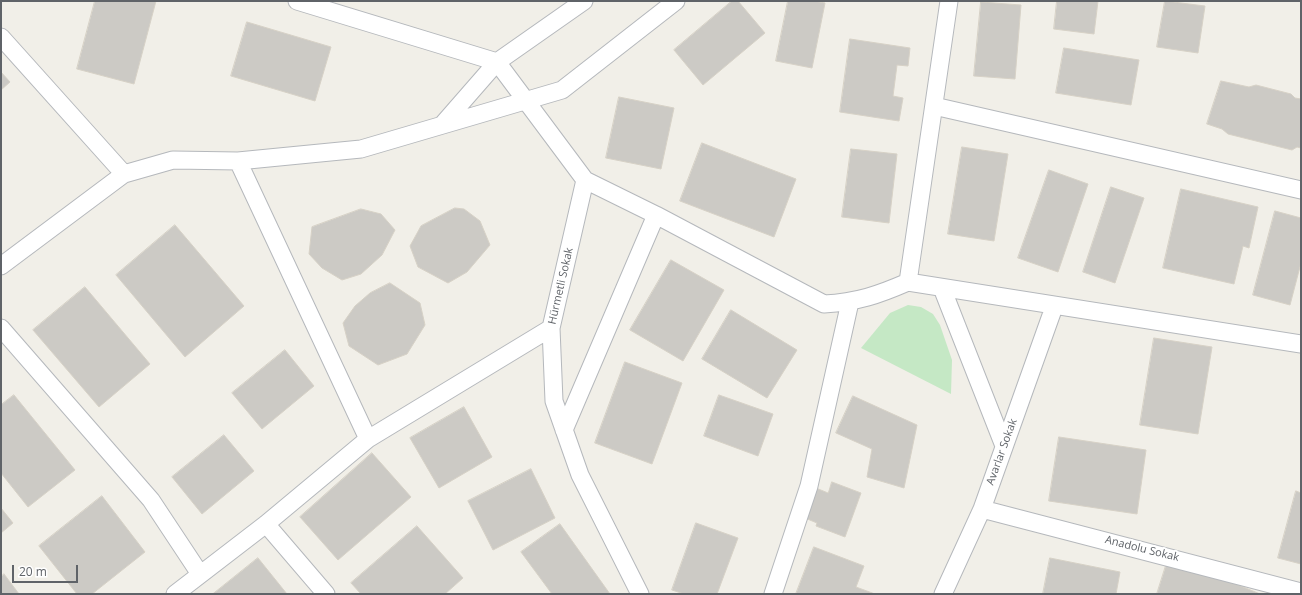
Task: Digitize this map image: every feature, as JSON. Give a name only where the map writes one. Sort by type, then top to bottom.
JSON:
[{"type":"street","points":[[297,1],[497,62],[585,180],[656,215],[824,304],[850,302],[882,293],[908,282],[1054,307],[1301,344]]},
{"type":"street","points":[[441,125],[497,62],[584,1]]},
{"type":"street","points":[[1,266],[124,174],[173,160],[238,161],[361,149],[562,90],[676,1]]},
{"type":"street","points":[[908,282],[949,1]]},
{"type":"street","points":[[1,37],[124,174]]},
{"type":"street","points":[[934,106],[1301,190]]},
{"type":"street","points":[[238,161],[368,439]]},
{"type":"street","name":"Hürmetli Sokak","points":[[585,180],[551,328],[554,401],[580,475],[640,594]]},
{"type":"street","points":[[564,430],[656,215]]},
{"type":"street","points":[[942,288],[1004,446]]},
{"type":"street","points":[[773,594],[809,486],[850,302]]},
{"type":"street","name":"Avarlar Sokak","points":[[943,594],[982,509],[1054,307]]},
{"type":"street","points":[[1,328],[151,500],[200,574]]},
{"type":"street","points":[[175,594],[266,524],[368,439],[551,328]]},
{"type":"street","name":"Anadolu Sokak","points":[[982,509],[1301,592]]},
{"type":"street","points":[[266,524],[326,594]]},
{"type":"green space","points":[[908,305],[921,307],[933,314],[940,325],[952,360],[951,394],[861,348],[890,313]]},
{"type":"building","points":[[95,1],[156,1],[134,84],[77,69]]},
{"type":"building","points":[[732,1],[738,1],[765,33],[703,85],[674,50]]},
{"type":"building","points":[[788,1],[814,1],[825,3],[812,68],[776,61]]},
{"type":"building","points":[[1057,1],[1098,1],[1094,34],[1054,29]]},
{"type":"building","points":[[1165,1],[1205,6],[1198,53],[1157,47]]},
{"type":"building","points":[[981,2],[1021,5],[1015,79],[974,76]]},
{"type":"building","points":[[247,22],[331,47],[315,101],[231,76]]},
{"type":"building","points":[[850,39],[910,48],[908,66],[897,65],[893,96],[903,98],[899,121],[840,112]]},
{"type":"building","points":[[1064,48],[1139,60],[1131,105],[1056,93]]},
{"type":"building","points":[[1,72],[10,82],[1,90]]},
{"type":"building","points":[[1221,81],[1249,87],[1256,85],[1291,94],[1295,98],[1301,99],[1301,148],[1297,147],[1292,150],[1228,134],[1222,129],[1207,124]]},
{"type":"building","points":[[619,97],[674,108],[661,169],[606,158]]},
{"type":"building","points":[[702,143],[796,179],[774,237],[680,201]]},
{"type":"building","points":[[962,147],[1008,154],[994,241],[948,234]]},
{"type":"building","points":[[851,149],[897,154],[889,223],[842,217]]},
{"type":"building","points":[[1049,170],[1088,184],[1058,272],[1018,258]]},
{"type":"building","points":[[1111,187],[1144,198],[1115,283],[1083,272]]},
{"type":"building","points":[[1181,189],[1258,207],[1249,248],[1243,246],[1234,284],[1163,268]]},
{"type":"building","points":[[455,208],[464,209],[480,221],[490,245],[467,272],[448,283],[418,267],[410,246],[421,226]]},
{"type":"building","points":[[361,209],[381,214],[395,230],[382,255],[361,274],[342,280],[322,268],[309,254],[312,227]]},
{"type":"building","points":[[1275,211],[1301,218],[1301,263],[1290,305],[1253,295]]},
{"type":"building","points":[[175,225],[244,306],[185,357],[116,275]]},
{"type":"building","points":[[671,260],[724,290],[683,361],[630,330]]},
{"type":"building","points":[[390,283],[420,303],[425,325],[407,354],[378,365],[349,346],[343,323],[355,306],[370,293]]},
{"type":"building","points":[[85,287],[150,364],[99,407],[33,330]]},
{"type":"building","points":[[731,310],[797,350],[767,398],[702,359]]},
{"type":"building","points":[[1154,338],[1212,347],[1198,434],[1140,425]]},
{"type":"building","points":[[285,350],[314,386],[262,429],[232,393]]},
{"type":"building","points":[[625,362],[682,383],[652,464],[595,443]]},
{"type":"building","points":[[14,395],[75,470],[28,507],[1,473],[1,405]]},
{"type":"building","points":[[719,395],[773,414],[758,456],[704,436]]},
{"type":"building","points":[[853,396],[917,425],[904,488],[867,477],[872,449],[836,433]]},
{"type":"building","points":[[464,407],[492,457],[439,488],[410,438]]},
{"type":"building","points":[[224,435],[254,471],[202,514],[172,477]]},
{"type":"building","points":[[1059,437],[1146,450],[1137,514],[1049,501]]},
{"type":"building","points":[[372,453],[411,497],[338,560],[300,517]]},
{"type":"building","points":[[531,469],[555,518],[493,550],[468,501]]},
{"type":"building","points":[[832,482],[861,493],[845,537],[816,526],[817,523],[805,518],[816,488],[828,493]]},
{"type":"building","points":[[1296,491],[1301,493],[1301,564],[1278,558]]},
{"type":"building","points":[[102,496],[145,552],[92,594],[77,594],[39,546]]},
{"type":"building","points":[[1,508],[13,523],[1,533]]},
{"type":"building","points":[[696,523],[738,538],[717,594],[684,594],[672,590]]},
{"type":"building","points":[[560,524],[610,594],[552,594],[521,552]]},
{"type":"building","points":[[417,526],[463,578],[445,594],[361,594],[351,583]]},
{"type":"building","points":[[814,547],[864,566],[856,587],[875,594],[796,594]]},
{"type":"building","points":[[1169,556],[1260,594],[1157,594]]},
{"type":"building","points":[[258,558],[287,594],[213,594]]},
{"type":"building","points":[[1050,558],[1120,572],[1116,594],[1043,594]]},
{"type":"building","points":[[4,574],[19,594],[1,594],[1,577]]}]
